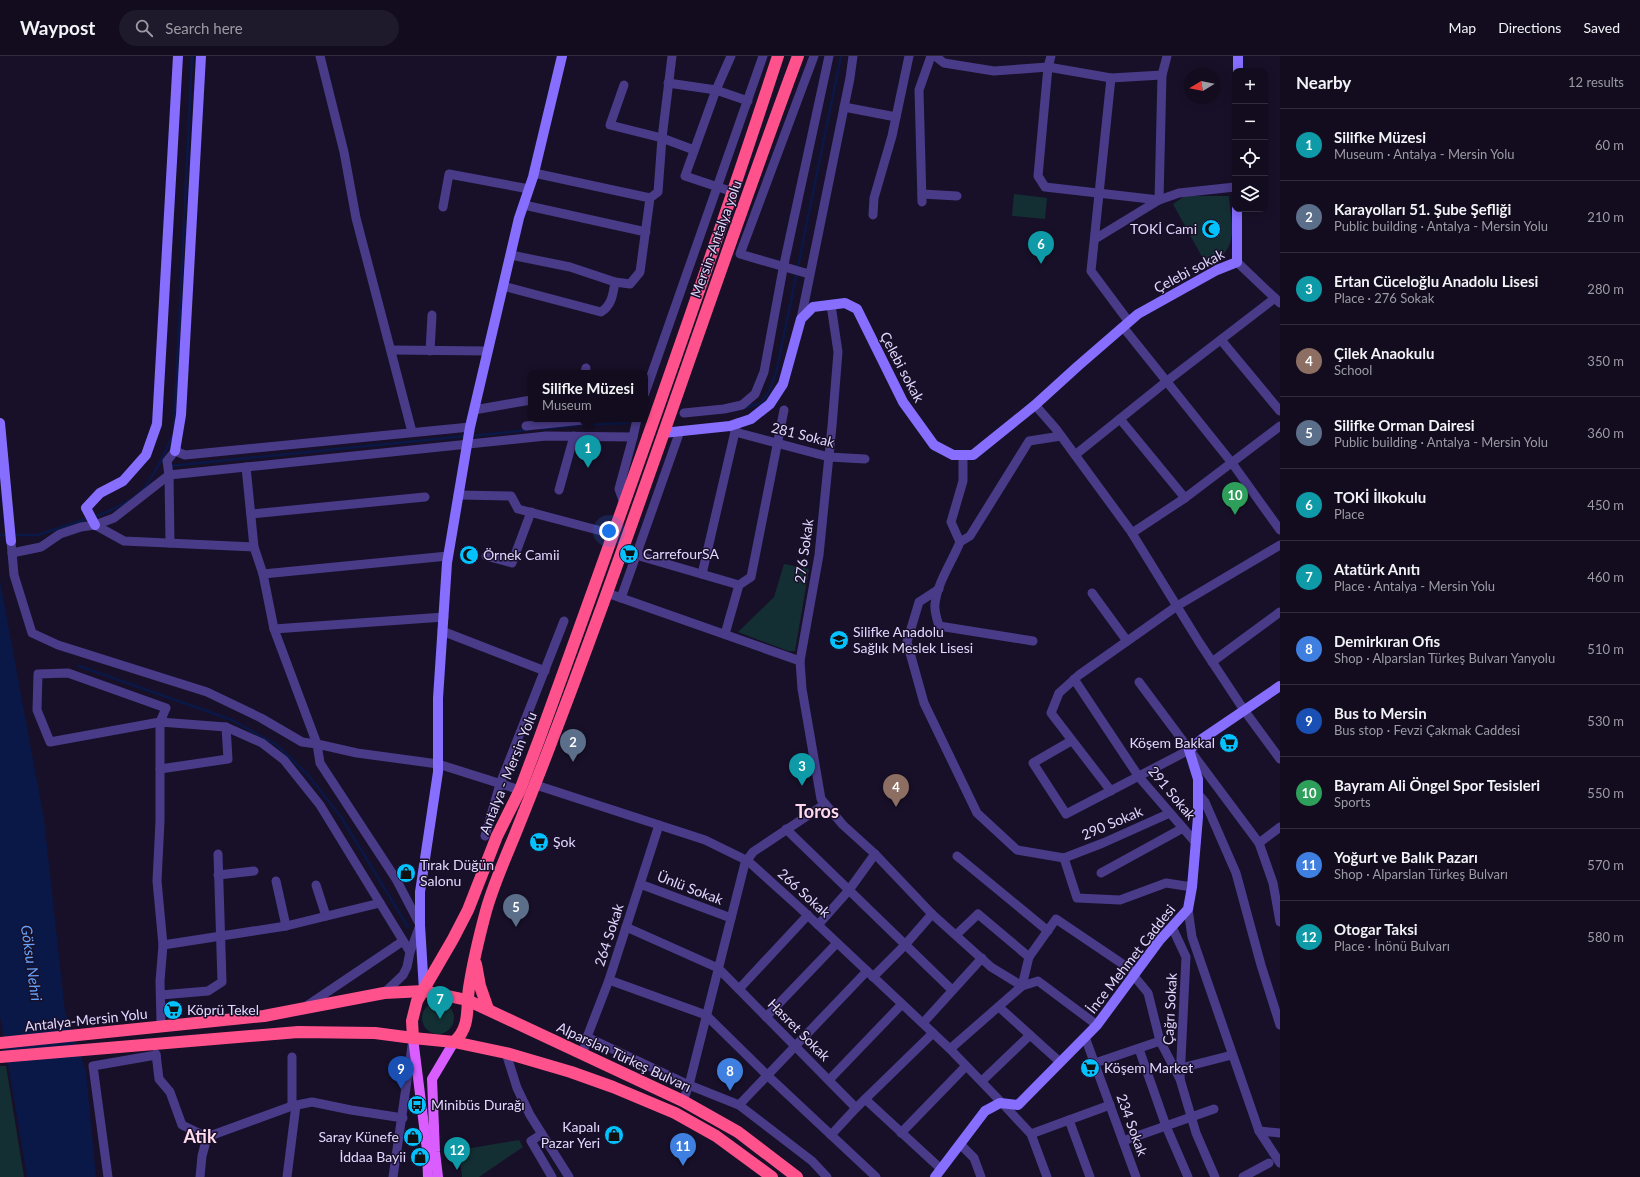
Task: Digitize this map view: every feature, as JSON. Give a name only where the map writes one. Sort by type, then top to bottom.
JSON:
[{"type":"highway","name":"Mersin-Antalya yolu","points":[[648,435],[733,192],[778,56]]},
{"type":"highway","name":"Mersin-Antalya yolu","points":[[663,433],[798,56]]},
{"type":"highway","name":"Antalya - Mersin Yolu","points":[[467,1000],[474,957],[487,909],[536,784],[607,593],[663,433]]},
{"type":"highway","name":"Antalya - Mersin Yolu","points":[[424,991],[468,910],[497,836],[520,790],[648,435]]},
{"type":"highway","points":[[474,957],[480,986],[488,1009]]},
{"type":"highway","points":[[384,993],[424,991]]},
{"type":"highway","points":[[424,991],[417,1001],[412,1021],[413,1038],[454,1042],[462,1036],[465,1029],[467,1000]]},
{"type":"highway","name":"Alparslan Türkeş Bulvarı","points":[[424,991],[467,1000],[682,1101],[738,1132],[797,1177]]},
{"type":"highway","name":"Antalya-Mersin Yolu","points":[[0,1043],[264,1016],[384,993]]},
{"type":"highway","name":"Antalya-Mersin Yolu","points":[[0,1057],[298,1032],[375,1033],[413,1038]]},
{"type":"highway","name":"Alparslan Türkeş Bulvarı","points":[[454,1042],[506,1053],[571,1072],[613,1087],[675,1113],[716,1136],[772,1177]]},
{"type":"main road","points":[[413,1038],[427,1150],[428,1177]]},
{"type":"main road","points":[[438,1177],[435,1152],[432,1079],[454,1042]]},
{"type":"street","points":[[178,56],[157,424],[146,455],[123,481],[100,493],[86,508],[95,525],[124,541],[254,547]]},
{"type":"street","points":[[170,543],[169,475],[167,461],[175,451],[181,415],[200,56]]},
{"type":"street","points":[[320,56],[344,152],[356,218],[412,432]]},
{"type":"street","points":[[424,991],[420,925],[420,892],[438,764],[438,698],[448,556],[466,444],[503,286],[534,173],[562,56]]},
{"type":"street","points":[[511,255],[570,266],[616,282],[630,284],[640,272],[650,198],[658,192],[662,138],[672,56]]},
{"type":"street","points":[[731,56],[716,90],[685,176],[733,192]]},
{"type":"street","points":[[648,385],[763,56]]},
{"type":"street","points":[[809,274],[740,254],[814,56]]},
{"type":"street","points":[[684,413],[724,409],[742,405],[755,394],[764,372],[829,56]]},
{"type":"street","points":[[702,574],[736,428],[751,419],[770,404],[783,384],[801,319],[853,56]]},
{"type":"street","points":[[873,215],[874,198],[892,136],[909,56]]},
{"type":"street","points":[[931,56],[919,90],[922,198],[957,196]]},
{"type":"street","points":[[935,56],[944,63],[994,71],[1048,67],[1111,78],[1162,75]]},
{"type":"street","points":[[1051,56],[1048,67],[1038,176],[1045,188],[1099,195],[1159,200]]},
{"type":"street","points":[[1159,200],[1162,75],[1167,56]]},
{"type":"street","points":[[1238,56],[1238,68]]},
{"type":"street","points":[[1111,78],[1091,271],[1126,325],[1167,381],[1232,463],[1280,530]]},
{"type":"street","points":[[668,83],[716,90],[748,101]]},
{"type":"street","points":[[624,85],[610,125],[662,138],[694,150]]},
{"type":"street","points":[[844,107],[896,117]]},
{"type":"street","points":[[534,173],[650,198]]},
{"type":"street","points":[[443,207],[449,174],[529,189]]},
{"type":"street","points":[[1095,239],[1159,200],[1179,193],[1232,187]]},
{"type":"street","points":[[524,205],[646,232]]},
{"type":"street","name":"Çelebi sokak","points":[[801,319],[813,307],[845,302],[857,308],[903,402],[934,445],[953,455],[973,455],[1035,405],[1138,314],[1217,270],[1237,262],[1237,212]]},
{"type":"street","points":[[1075,455],[1167,381],[1221,340],[1278,301],[1237,262]]},
{"type":"street","points":[[503,286],[601,312],[608,308],[612,300],[616,282]]},
{"type":"street","name":"276 Sokak","points":[[823,801],[802,689],[800,661],[818,555],[829,457],[838,352],[831,305]]},
{"type":"street","points":[[430,351],[432,315]]},
{"type":"street","points":[[1221,340],[1280,411]]},
{"type":"street","points":[[391,350],[488,352]]},
{"type":"street","points":[[474,410],[528,401]]},
{"type":"street","points":[[1035,405],[1061,436],[1132,533],[1212,662],[1244,710],[1280,758]]},
{"type":"street","points":[[725,634],[739,585],[751,578],[784,410]]},
{"type":"street","points":[[1120,419],[1185,498]]},
{"type":"street","points":[[526,426],[555,422]]},
{"type":"street","points":[[624,503],[619,489],[636,422]]},
{"type":"street","points":[[0,423],[8,524],[14,574],[32,633],[58,646],[207,692],[261,718],[302,742],[357,753],[438,764],[520,790]]},
{"type":"street","points":[[663,433],[730,426],[736,428]]},
{"type":"street","points":[[1132,533],[1185,498],[1280,426]]},
{"type":"street","points":[[175,451],[185,455],[470,427]]},
{"type":"street","name":"281 Sokak","points":[[736,428],[778,443],[829,457],[865,459]]},
{"type":"street","points":[[621,598],[680,431]]},
{"type":"street","points":[[12,553],[41,547],[60,534],[81,527],[95,525],[114,518],[169,475],[546,436],[633,437]]},
{"type":"street","points":[[559,490],[574,436]]},
{"type":"street","points":[[1033,641],[939,626],[936,618],[935,604],[939,589],[960,542],[970,536],[1029,441],[1061,436]]},
{"type":"street","points":[[960,542],[951,522],[963,481],[963,455]]},
{"type":"street","points":[[246,467],[254,547],[263,574],[274,629],[317,744],[320,763],[396,880],[420,925],[410,952],[407,967],[403,975],[384,993]]},
{"type":"street","points":[[458,495],[511,496],[518,509],[605,532]]},
{"type":"street","points":[[251,514],[425,497]]},
{"type":"street","points":[[486,556],[512,563],[531,512]]},
{"type":"street","points":[[1111,791],[1071,741],[1051,713],[1059,693],[1074,679],[1177,606],[1280,545]]},
{"type":"street","points":[[636,555],[739,585]]},
{"type":"street","points":[[263,574],[448,556]]},
{"type":"street","points":[[939,589],[920,602],[907,642],[924,703],[977,813],[1017,850],[1064,858],[1077,898],[1120,900],[1166,883],[1192,887]]},
{"type":"street","points":[[607,593],[800,661]]},
{"type":"street","points":[[1092,593],[1127,641]]},
{"type":"street","points":[[1212,662],[1280,612]]},
{"type":"street","points":[[274,629],[444,618]]},
{"type":"street","points":[[485,836],[500,784],[564,621]]},
{"type":"street","points":[[442,631],[545,671]]},
{"type":"street","points":[[161,1023],[163,945],[157,881],[160,722],[166,708],[68,673],[38,674],[37,710],[50,742],[160,722],[226,727],[262,743],[284,760],[320,805],[410,952]]},
{"type":"street","name":"291 Sokak","points":[[1074,679],[1139,777],[1196,843]]},
{"type":"street","points":[[1139,682],[1258,843],[1273,883],[1280,922]]},
{"type":"street","points":[[1071,741],[1033,763],[1066,814],[1189,750],[1202,739],[1280,686]]},
{"type":"street","points":[[160,768],[228,759],[226,727]]},
{"type":"street","name":"İnce Mehmet Caddesi","points":[[938,1173],[985,1111],[1000,1103],[1018,1105],[1097,1025],[1159,941],[1188,908],[1192,887],[1198,817],[1198,779],[1189,750]]},
{"type":"street","name":"266 Sokak","points":[[536,784],[705,840],[747,861],[808,915],[923,1023],[982,1081],[1031,1134]]},
{"type":"street","points":[[1198,794],[1205,802],[1236,873],[1261,965],[1280,1025]]},
{"type":"street","points":[[682,1101],[689,1084],[747,861],[753,852],[823,801],[843,825],[875,854],[932,914],[991,966],[1022,986]]},
{"type":"street","name":"290 Sokak","points":[[1064,858],[1110,840],[1170,813]]},
{"type":"street","name":"264 Sokak","points":[[583,1054],[587,1037],[609,980],[659,825]]},
{"type":"street","points":[[1258,843],[1280,827]]},
{"type":"street","points":[[1101,873],[1183,828]]},
{"type":"street","points":[[786,829],[952,990]]},
{"type":"street","points":[[161,995],[208,991],[222,982],[218,854]]},
{"type":"street","points":[[818,925],[848,890],[875,854]]},
{"type":"street","points":[[957,856],[1048,931]]},
{"type":"street","points":[[218,875],[254,871]]},
{"type":"street","points":[[276,881],[286,926]]},
{"type":"street","name":"Ünlü Sokak","points":[[640,884],[731,918]]},
{"type":"street","points":[[316,885],[326,916]]},
{"type":"street","points":[[163,945],[286,926],[380,903]]},
{"type":"street","points":[[1188,908],[1192,937],[1259,1131],[1280,1163]]},
{"type":"street","points":[[739,1105],[795,1046],[870,974],[905,945],[932,914]]},
{"type":"street","points":[[956,935],[978,914],[1029,957]]},
{"type":"street","points":[[739,989],[808,915]]},
{"type":"street","points":[[1022,986],[1029,957],[1056,919],[1135,974],[1148,993],[1160,1041]]},
{"type":"street","name":"Hasret Sokak","points":[[626,927],[718,968],[856,1108]]},
{"type":"street","name":"Çağrı Sokak","points":[[1172,927],[1186,957],[1180,1079]]},
{"type":"street","points":[[302,1009],[403,941]]},
{"type":"street","points":[[766,1017],[837,943]]},
{"type":"street","points":[[923,1023],[982,958]]},
{"type":"street","points":[[609,980],[706,1015],[767,1075],[876,1177]]},
{"type":"street","points":[[950,1049],[1022,986],[1038,981],[1097,1025]]},
{"type":"street","points":[[829,1080],[902,1004]]},
{"type":"street","points":[[998,1008],[1060,1062]]},
{"type":"street","points":[[831,1135],[856,1108],[933,1033]]},
{"type":"street","points":[[982,1081],[1030,1035]]},
{"type":"street","points":[[587,1037],[689,1084],[739,1105],[812,1161],[827,1177]]},
{"type":"street","name":"234 Sokak","points":[[1085,1037],[1136,1177]]},
{"type":"street","points":[[393,1177],[403,1118],[413,1038]]},
{"type":"street","name":"Çağrı Sokak","points":[[1095,1063],[1160,1041],[1180,1079]]},
{"type":"street","points":[[1139,1049],[1166,1126],[1188,1177]]},
{"type":"street","points":[[506,1053],[517,1088],[530,1115],[569,1177]]},
{"type":"street","points":[[108,1177],[93,1066],[156,1054],[159,1079],[170,1092],[182,1125],[207,1136],[294,1106],[312,1102],[350,1110],[403,1118]]},
{"type":"street","points":[[1181,1068],[1232,1055]]},
{"type":"street","points":[[286,1177],[294,1106],[292,1057]]},
{"type":"street","points":[[901,1133],[966,1066]]},
{"type":"street","points":[[1180,1079],[1196,1133],[1215,1177]]},
{"type":"street","points":[[865,1099],[901,1133],[938,1173]]},
{"type":"street","points":[[1046,1177],[1031,1134],[1110,1105]]},
{"type":"street","points":[[1123,1141],[1214,1109]]},
{"type":"street","points":[[1069,1120],[1090,1177]]},
{"type":"street","points":[[1259,1131],[1280,1133]]},
{"type":"street","points":[[542,1134],[531,1142],[552,1177]]},
{"type":"street","points":[[200,1177],[202,1156],[207,1136]]},
{"type":"street","points":[[960,1144],[974,1158],[981,1177]]},
{"type":"street","points":[[1243,1177],[1268,1163]]},
{"type":"green space","points":[[1014,194],[1047,198],[1045,219],[1012,216]]},
{"type":"green space","points":[[1185,196],[1229,196],[1232,220],[1230,244],[1220,257],[1206,264],[1173,204]]},
{"type":"green space","points":[[784,564],[809,569],[795,651],[788,651],[738,632],[774,597]]},
{"type":"green space","points":[[438,1002],[449,1007],[454,1018],[449,1029],[438,1034],[427,1029],[422,1018],[427,1007]]},
{"type":"green space","points":[[0,1066],[6,1066],[24,1177],[0,1177]]},
{"type":"green space","points":[[519,1140],[523,1147],[479,1177],[462,1177],[459,1150]]},
{"type":"water","name":"Göksu Nehri","points":[[0,581],[44,819],[65,1012],[86,1071],[96,1177],[27,1177],[0,1016]]},
{"type":"waterway","points":[[174,430],[192,56]]},
{"type":"waterway","points":[[744,408],[761,403],[770,390],[777,369],[841,56]]},
{"type":"waterway","points":[[541,429],[579,425],[629,423]]},
{"type":"waterway","points":[[471,436],[528,430]]},
{"type":"waterway","points":[[94,517],[126,502],[142,490],[156,471],[173,435]]},
{"type":"waterway","points":[[170,466],[466,436]]},
{"type":"waterway","points":[[12,535],[38,535],[89,518]]},
{"type":"waterway","points":[[0,535],[7,535]]},
{"type":"waterway","points":[[79,666],[232,720],[277,745],[308,775],[341,817],[408,927]]},
{"type":"place","name":"TOKİ Cami","points":[[1211,229]]},
{"type":"place","name":"TOKİ İlkokulu","points":[[1041,264]]},
{"type":"place","name":"Silifke Müzesi","points":[[588,468]]},
{"type":"place","name":"Bayram Ali Öngel Spor Tesisleri","points":[[1235,515]]},
{"type":"place","name":"CarrefourSA","points":[[629,554]]},
{"type":"place","name":"Örnek Camii","points":[[469,555]]},
{"type":"place","name":"Silifke Anadolu Sağlık Meslek Lisesi","points":[[839,640]]},
{"type":"place","name":"Köşem Bakkal","points":[[1229,743]]},
{"type":"place","name":"Karayolları 51. Şube Şefliği","points":[[573,762]]},
{"type":"place","name":"Ertan Cüceloğlu Anadolu Lisesi","points":[[802,786]]},
{"type":"place","name":"Çilek Anaokulu","points":[[896,807]]},
{"type":"place","name":"Şok","points":[[539,842]]},
{"type":"place","name":"Tırak Düğün Salonu","points":[[406,873]]},
{"type":"place","name":"Silifke Orman Dairesi","points":[[516,927]]},
{"type":"place","name":"Köprü Tekel","points":[[173,1010]]},
{"type":"place","name":"Atatürk Anıtı","points":[[440,1019]]},
{"type":"place","name":"Köşem Market","points":[[1090,1068]]},
{"type":"place","name":"Bus to Mersin","points":[[401,1089]]},
{"type":"place","name":"Demirkıran Ofis","points":[[730,1091]]},
{"type":"place","name":"Minibüs Durağı","points":[[417,1105]]},
{"type":"place","name":"Kapalı Pazar Yeri","points":[[614,1135]]},
{"type":"place","name":"Saray Künefe","points":[[413,1137]]},
{"type":"place","name":"İddaa Bayii","points":[[420,1157]]},
{"type":"place","name":"Yoğurt ve Balık Pazarı","points":[[683,1166]]},
{"type":"place","name":"Otogar Taksi","points":[[457,1170]]},
{"type":"district","name":"Toros","points":[[817,812]]},
{"type":"district","name":"Atik","points":[[200,1137]]}]
